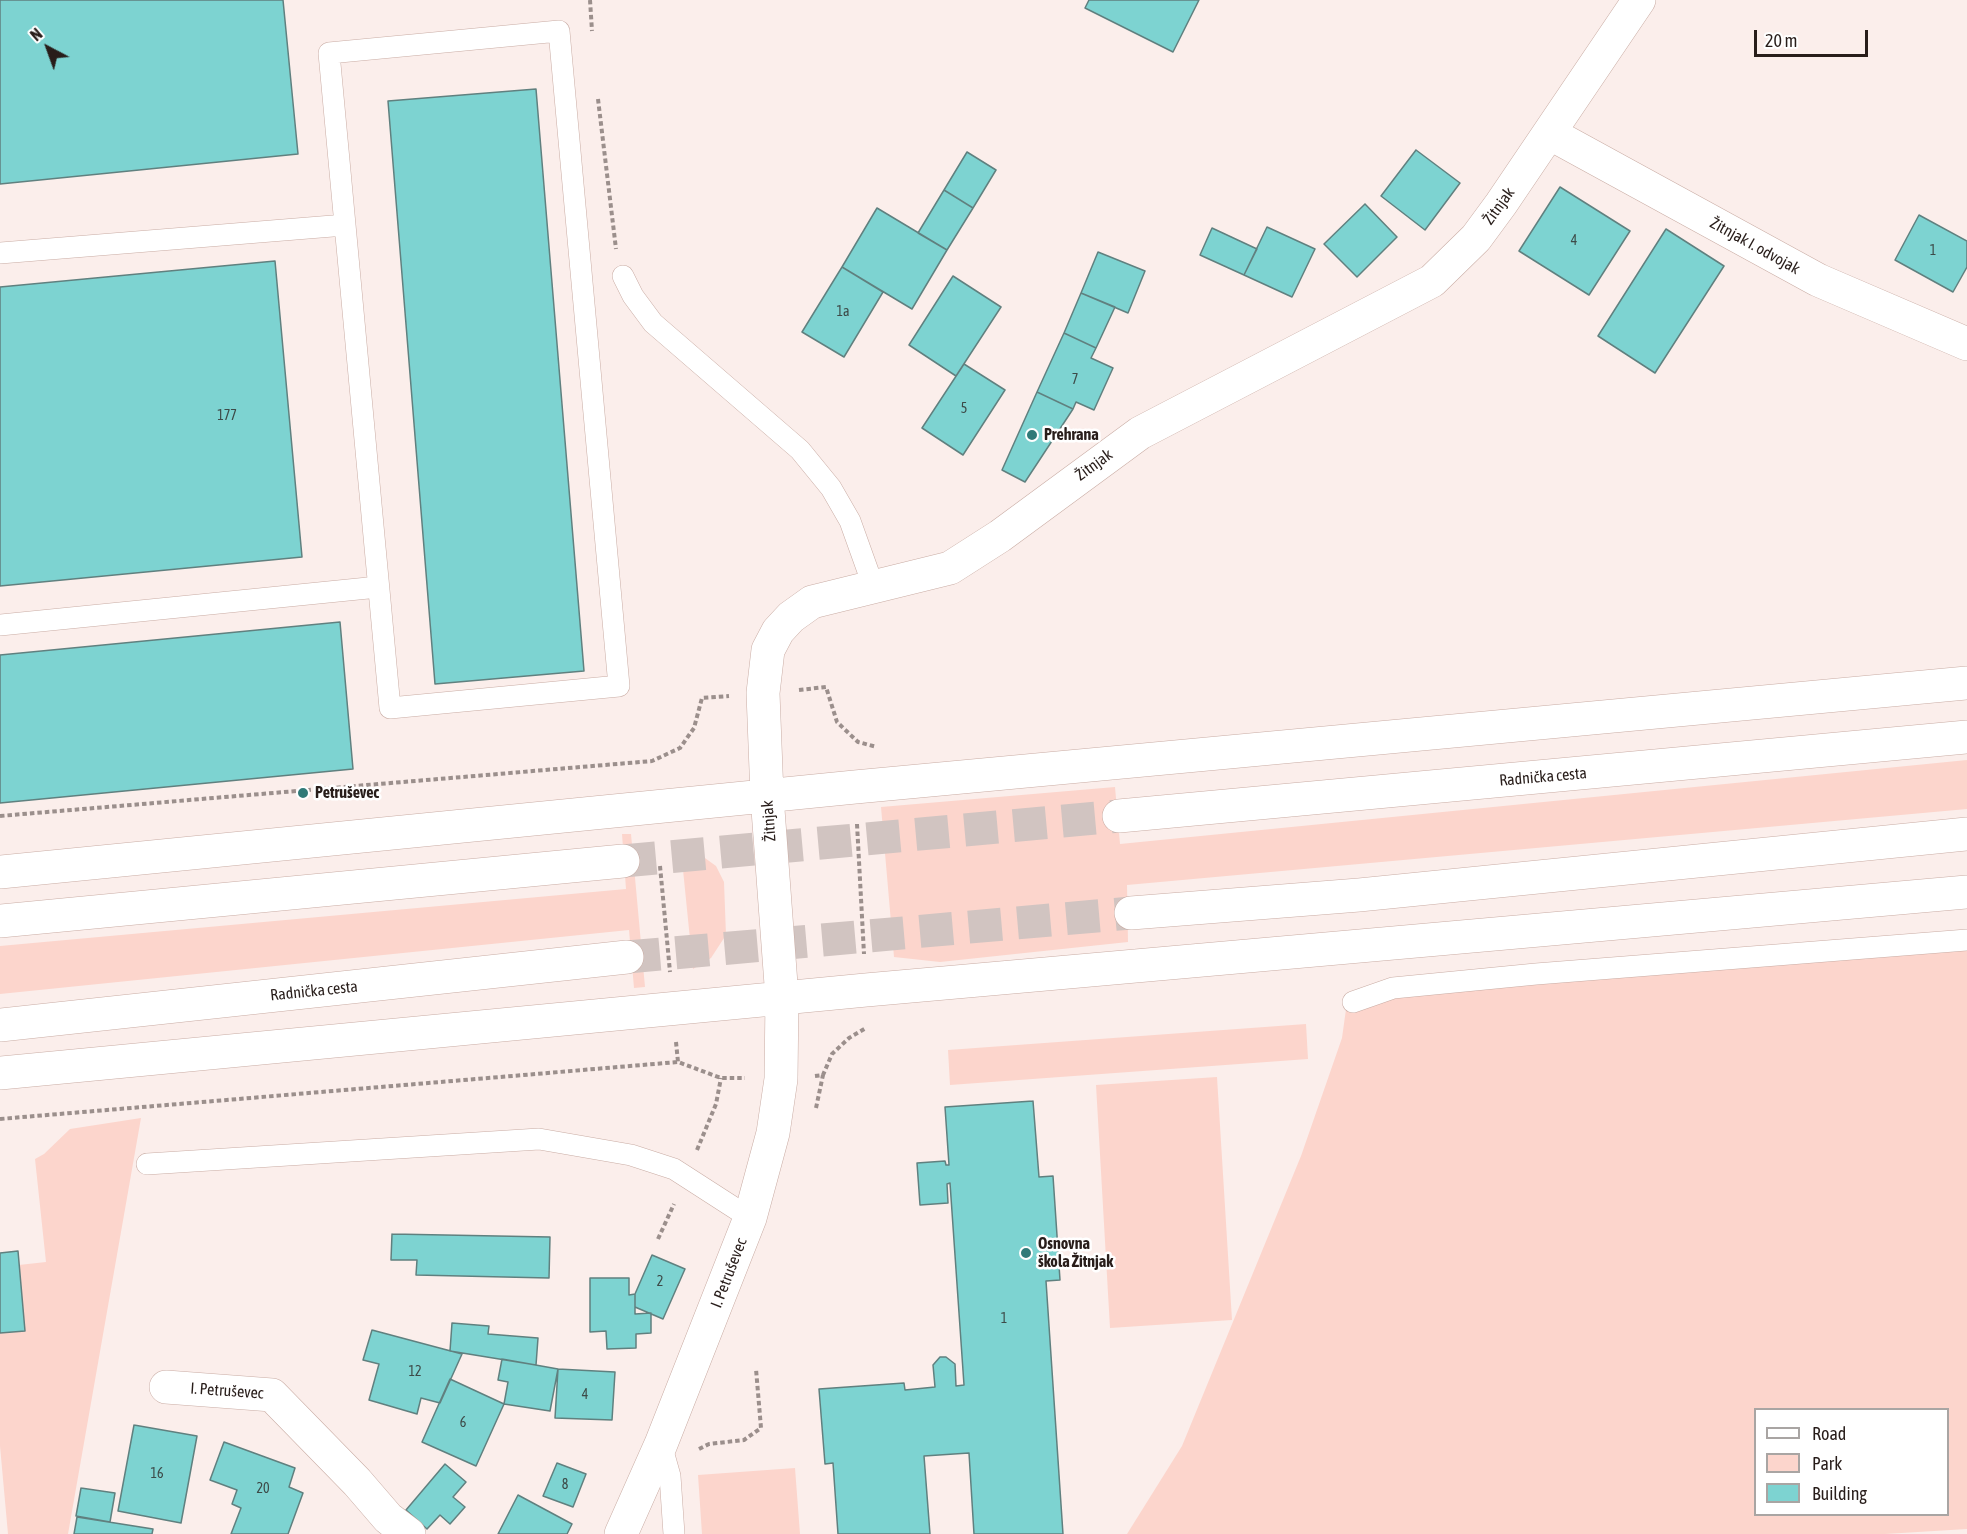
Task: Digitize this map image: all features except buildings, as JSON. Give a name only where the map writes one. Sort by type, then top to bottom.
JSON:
[{"type":"main road","name":"Žitnjak","points":[[782,999],[767,796],[763,693],[768,650],[778,631],[791,617],[812,602],[950,568],[1000,536],[1140,433],[1431,281],[1476,238],[1551,134],[1639,0]]},
{"type":"main road","name":"Žitnjak I. odvojak","points":[[1551,134],[1818,280],[1967,344]]},
{"type":"main road","points":[[0,872],[767,796],[1967,683]]},
{"type":"main road","name":"Radnička cesta","points":[[1119,816],[1967,737]]},
{"type":"main road","points":[[1131,913],[1359,895],[1967,834]]},
{"type":"main road","points":[[0,921],[623,861]]},
{"type":"main road","points":[[0,1073],[782,999],[1967,892]]},
{"type":"main road","name":"Radnička cesta","points":[[0,1025],[627,957]]},
{"type":"main road","name":"I. Petruševec","points":[[621,1534],[661,1444],[750,1218],[773,1133],[781,1079],[782,999]]},
{"type":"main road","name":"I. Petruševec","points":[[166,1387],[272,1395],[357,1482],[388,1518],[409,1534]]},
{"type":"lane","points":[[559,31],[619,686],[390,708],[345,225],[329,53],[559,31]]},
{"type":"lane","points":[[0,253],[345,225]]},
{"type":"lane","points":[[623,276],[633,296],[653,323],[800,450],[819,473],[850,520],[874,588]]},
{"type":"lane","points":[[0,625],[378,587]]},
{"type":"lane","points":[[1353,1002],[1393,988],[1500,977],[1967,940]]},
{"type":"lane","points":[[147,1164],[539,1139],[631,1155],[674,1169],[750,1218]]},
{"type":"lane","points":[[661,1444],[670,1476],[674,1534]]},
{"type":"path","points":[[590,0],[592,35]]},
{"type":"path","points":[[598,92],[614,240],[623,276]]},
{"type":"path","points":[[814,688],[826,687],[837,722],[858,742],[857,752]]},
{"type":"path","points":[[0,816],[652,761],[681,748],[694,728],[702,698],[712,697]]},
{"type":"path","points":[[856,820],[864,946]]},
{"type":"path","points":[[660,859],[670,981]]},
{"type":"path","points":[[818,1076],[823,1075],[832,1054],[849,1038],[869,1027]]},
{"type":"path","points":[[676,1048],[678,1062]]},
{"type":"path","points":[[0,1119],[678,1062],[726,1078]]},
{"type":"path","points":[[693,1452],[710,1444],[744,1440],[761,1428],[756,1369]]},
{"type":"green space","points":[[1967,760],[1967,809],[1127,885],[1128,942],[940,962],[894,957],[881,807],[1115,787],[1120,844]]},
{"type":"green space","points":[[622,834],[631,834],[645,987],[634,988],[629,930],[0,994],[0,946],[626,889]]},
{"type":"green space","points":[[680,840],[716,866],[724,882],[726,935],[711,958],[693,969]]},
{"type":"green space","points":[[1967,948],[1967,1529],[1885,1534],[1127,1534],[1182,1446],[1301,1156],[1342,1038],[1348,995]]},
{"type":"green space","points":[[1306,1024],[1308,1059],[950,1085],[948,1050]]},
{"type":"green space","points":[[1217,1077],[1232,1320],[1110,1328],[1096,1085]]},
{"type":"green space","points":[[141,1118],[68,1534],[8,1534],[0,1446],[0,1333],[25,1331],[19,1265],[46,1262],[35,1159],[44,1154],[70,1129]]},
{"type":"green space","points":[[795,1468],[800,1534],[702,1534],[698,1475]]},
{"type":"tunnel","points":[[623,861],[1119,816]]},
{"type":"tunnel","points":[[627,957],[1131,913]]},
{"type":"place","name":"Prehrana","points":[[1032,435]]},
{"type":"place","name":"Petruševec","points":[[303,793]]},
{"type":"place","name":"Osnovna škola Žitnjak","points":[[1026,1253]]}]
